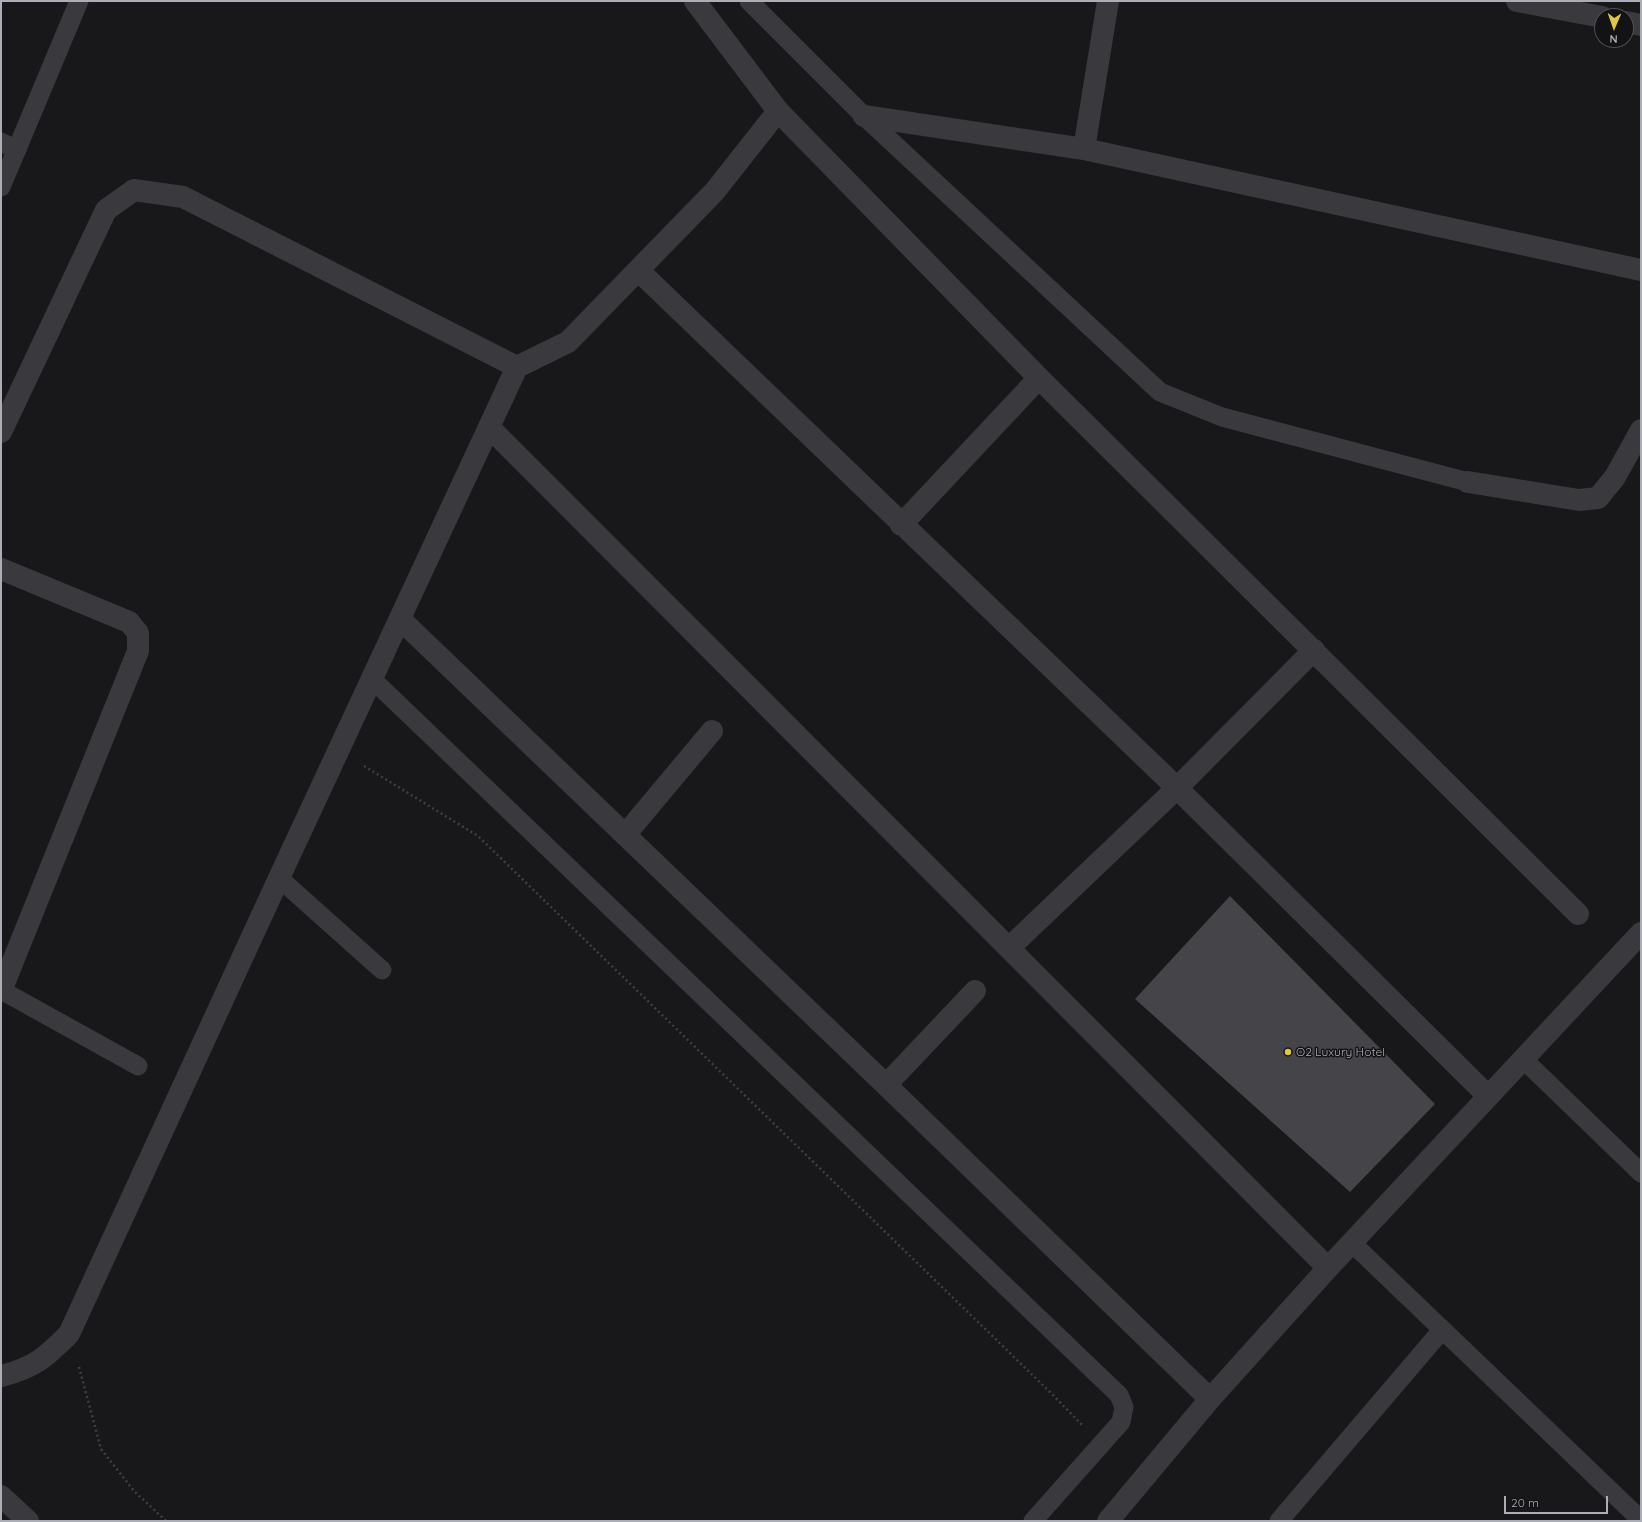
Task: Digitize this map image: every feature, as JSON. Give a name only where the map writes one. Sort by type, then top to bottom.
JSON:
[{"type":"street","points":[[695,1],[778,111],[1039,378],[1578,914]]},
{"type":"street","points":[[1084,149],[1108,1]]},
{"type":"street","points":[[1517,1],[1594,15]]},
{"type":"street","points":[[1,1376],[21,1371],[47,1356],[69,1334],[338,750],[517,367],[568,342],[715,191],[778,111]]},
{"type":"street","points":[[864,116],[1084,149],[1641,270]]},
{"type":"street","points":[[1,432],[106,210],[134,190],[183,197],[517,367]]},
{"type":"street","points":[[638,270],[901,525],[1177,788],[1488,1096]]},
{"type":"street","points":[[901,525],[1039,378]]},
{"type":"street","points":[[489,428],[1328,1268]]},
{"type":"street","points":[[1468,482],[1579,500],[1598,498],[1615,477],[1641,430]]},
{"type":"street","points":[[1,569],[129,622],[138,634],[138,651],[1,991]]},
{"type":"street","points":[[400,619],[886,1085],[1210,1399]]},
{"type":"street","points":[[1009,948],[1177,788],[1314,650]]},
{"type":"street","points":[[625,835],[712,731]]},
{"type":"street","points":[[1108,1521],[1210,1399],[1351,1242],[1641,933]]},
{"type":"street","points":[[886,1085],[975,992]]},
{"type":"street","points":[[1,1496],[28,1521]]},
{"type":"lane","points":[[1,187],[9,146],[78,1]]},
{"type":"lane","points":[[749,1],[864,116],[1160,392],[1222,417],[1468,482]]},
{"type":"lane","points":[[372,679],[1119,1395],[1124,1407],[1121,1422],[1033,1521]]},
{"type":"lane","points":[[279,878],[382,970]]},
{"type":"lane","points":[[1,991],[138,1066]]},
{"type":"lane","points":[[1523,1059],[1641,1173]]},
{"type":"lane","points":[[1351,1242],[1641,1520]]},
{"type":"lane","points":[[1279,1521],[1442,1330]]},
{"type":"path","points":[[338,750],[478,836],[1052,1394]]},
{"type":"path","points":[[69,1334],[101,1449],[134,1491],[166,1521]]},
{"type":"building","name":"O2 Luxury Hotel","points":[[1230,896],[1435,1104],[1350,1192],[1135,999]]},
{"type":"place","name":"O2 Luxury Hotel","points":[[1288,1052]]}]
